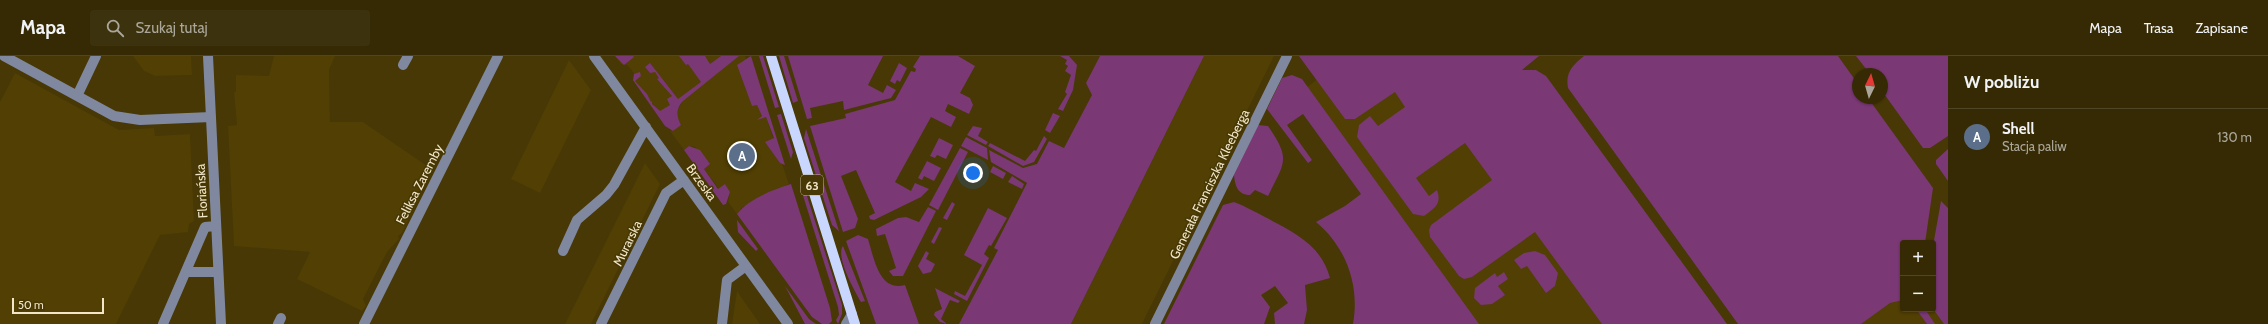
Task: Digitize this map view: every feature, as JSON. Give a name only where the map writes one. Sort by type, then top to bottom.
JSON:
[{"type":"main road","name":"63","points":[[771,56],[855,324]]},
{"type":"street","points":[[77,96],[96,56]]},
{"type":"street","name":"Floriańska","points":[[208,56],[221,324]]},
{"type":"street","points":[[403,65],[408,56]]},
{"type":"street","name":"Feliksa Zaremby","points":[[364,324],[498,56]]},
{"type":"street","name":"Brzeska","points":[[594,56],[788,324]]},
{"type":"street","name":"Generała Franciszka Kleeberga","points":[[1155,324],[1287,56]]},
{"type":"street","points":[[3,59],[77,96],[105,112],[130,119],[211,117]]},
{"type":"street","points":[[562,251],[577,220],[606,196],[614,185],[646,127]]},
{"type":"street","name":"Murarska","points":[[601,324],[666,193],[684,180]]},
{"type":"street","points":[[163,324],[205,227],[216,226]]},
{"type":"street","points":[[722,324],[727,280],[746,266]]},
{"type":"street","points":[[186,272],[218,272]]},
{"type":"street","points":[[846,324],[852,314]]},
{"type":"shaded area","points":[[133,56],[191,56],[192,75],[155,76],[144,71]]},
{"type":"shaded area","points":[[274,56],[335,56],[329,70],[330,122],[363,122],[433,170],[402,233],[398,236],[399,239],[387,252],[363,299],[366,306],[362,311],[297,279],[310,252],[234,246],[228,126],[237,125],[234,92],[236,92],[236,75],[269,76]]},
{"type":"shaded area","points":[[615,56],[745,56],[789,184],[762,195],[742,208],[737,214],[728,202],[730,192],[725,185],[719,189],[704,169],[695,147],[689,146],[684,150],[670,131],[675,130],[678,109],[683,101],[658,115],[633,80],[634,74],[631,69],[627,65],[621,64]]},
{"type":"shaded area","points":[[615,56],[633,56],[634,57],[624,65]]},
{"type":"shaded area","points":[[679,56],[705,56],[710,64],[721,56],[739,56],[683,101],[679,106],[678,112],[678,118],[681,125],[673,131],[665,126],[633,80],[634,74],[640,72],[641,76],[635,81],[647,94],[651,102],[652,101],[652,104],[660,111],[670,105],[667,99],[672,96],[657,79],[659,78],[655,72],[650,73],[645,67],[650,63],[678,99],[701,82],[688,64],[686,65]]},
{"type":"shaded area","points":[[751,56],[785,165],[780,163],[765,142],[774,138],[766,117],[757,120],[762,116],[757,105],[752,106],[737,65]]},
{"type":"shaded area","points":[[759,56],[763,56],[779,107],[775,108]]},
{"type":"shaded area","points":[[779,56],[784,56],[798,101],[793,103]]},
{"type":"shaded area","points":[[788,56],[883,56],[868,85],[883,93],[887,85],[896,90],[891,98],[844,110],[843,101],[810,108],[812,118],[807,119]]},
{"type":"shaded area","points":[[920,56],[958,56],[975,66],[960,93],[970,98],[973,105],[969,114],[948,104],[945,111],[956,117],[951,127],[931,117],[895,182],[911,191],[915,183],[929,189],[921,197],[874,220],[870,219],[869,216],[875,213],[856,170],[841,176],[858,219],[855,228],[843,232],[810,126],[846,118],[845,114],[895,100],[911,71],[915,72],[916,69],[913,67]]},
{"type":"shaded area","points":[[1060,56],[1069,56],[1077,65],[1073,90],[1063,111],[1058,109],[1067,94],[1065,92],[1071,75],[1065,71],[1068,66],[1065,64],[1067,60]]},
{"type":"shaded area","points":[[1100,56],[1204,56],[1071,324],[959,324],[998,250],[994,248],[1027,183],[991,162],[989,150],[1023,168],[1037,164],[1049,141],[1064,148],[1092,95],[1086,83]]},
{"type":"shaded area","points":[[1204,56],[1274,56],[1142,324],[1071,324]]},
{"type":"shaded area","points":[[1299,56],[1539,56],[1522,70],[1536,70],[1546,76],[1727,324],[1602,324],[1535,232],[1472,277],[1464,279],[1459,276],[1430,237],[1429,230],[1431,225],[1492,180],[1465,143],[1416,178],[1429,196],[1437,190],[1439,199],[1434,208],[1424,216],[1413,214],[1357,137],[1359,125],[1370,116],[1378,126],[1405,107],[1395,92],[1355,119],[1345,119]]},
{"type":"shaded area","points":[[1419,56],[1613,324],[1463,324],[1297,95],[1319,78]]},
{"type":"shaded area","points":[[1584,56],[1838,56],[1852,76],[1852,104],[1872,104],[1933,188],[1925,240],[1900,240],[1900,301],[1890,303],[1861,324],[1738,324],[1568,88],[1567,82],[1569,73],[1576,63]]},
{"type":"shaded area","points":[[1856,56],[1948,56],[1948,136],[1930,148],[1923,148],[1888,99],[1888,68],[1865,68]]},
{"type":"shaded area","points":[[569,60],[591,90],[540,193],[511,179]]},
{"type":"shaded area","points":[[899,63],[907,68],[900,82],[897,80],[895,84],[890,81]]},
{"type":"shaded area","points":[[15,73],[119,130],[154,128],[155,136],[190,134],[194,221],[189,224],[188,232],[190,232],[160,235],[116,324],[0,324],[0,102]]},
{"type":"shaded area","points":[[1292,75],[1302,79],[1479,324],[1353,324],[1355,309],[1354,295],[1348,268],[1343,255],[1335,243],[1316,222],[1345,206],[1361,194],[1303,114],[1287,125],[1312,160],[1308,163],[1267,109],[1282,78]]},
{"type":"shaded area","points":[[1053,113],[1060,116],[1050,133],[1045,130]]},
{"type":"shaded area","points":[[781,114],[793,152],[791,159],[777,115]]},
{"type":"shaded area","points":[[1258,125],[1268,126],[1283,154],[1282,168],[1268,196],[1255,190],[1250,195],[1240,192],[1234,179],[1234,175]]},
{"type":"shaded area","points":[[973,126],[982,128],[978,136],[988,142],[986,145],[967,135]]},
{"type":"shaded area","points":[[806,129],[839,231],[832,225],[804,138]]},
{"type":"shaded area","points":[[1044,136],[1047,139],[1034,162],[1023,166],[988,146],[990,143],[1025,161],[1034,150],[1036,151]]},
{"type":"shaded area","points":[[966,137],[987,148],[988,160],[961,146]]},
{"type":"shaded area","points":[[939,138],[953,145],[946,159],[937,155],[935,158],[930,156]]},
{"type":"shaded area","points":[[689,146],[700,150],[710,164],[704,169],[718,189],[725,184],[730,192],[726,204],[723,205],[684,150]]},
{"type":"shaded area","points":[[960,148],[968,152],[938,210],[929,205]]},
{"type":"shaded area","points":[[1948,149],[1948,181],[1936,164],[1936,160]]},
{"type":"shaded area","points":[[927,161],[941,168],[934,181],[924,176],[922,180],[918,178]]},
{"type":"shaded area","points":[[645,163],[660,184],[591,324],[565,324]]},
{"type":"shaded area","points":[[993,166],[1006,173],[1003,179],[990,172]]},
{"type":"shaded area","points":[[1012,176],[1024,184],[1022,189],[1008,182]]},
{"type":"shaded area","points":[[791,184],[830,308],[832,321],[829,324],[822,324],[812,317],[737,214],[748,203],[755,199]]},
{"type":"shaded area","points":[[800,186],[806,193],[842,305],[842,314],[838,324],[836,320],[839,315],[838,307]]},
{"type":"shaded area","points":[[1941,201],[1948,208],[1948,324],[1944,324],[1935,312],[1936,240],[1934,240]]},
{"type":"shaded area","points":[[952,202],[955,204],[947,220],[943,218]]},
{"type":"shaded area","points":[[1234,202],[1286,228],[1305,240],[1320,256],[1326,266],[1330,278],[1305,285],[1307,310],[1304,324],[1275,324],[1274,313],[1288,303],[1275,286],[1261,295],[1270,307],[1264,324],[1164,324],[1223,205]]},
{"type":"shaded area","points":[[928,207],[936,211],[903,276],[893,276],[889,271],[896,268],[885,234],[877,236],[876,229],[898,218],[906,217],[919,222]]},
{"type":"shaded area","points":[[988,208],[1007,218],[991,246],[989,245],[984,254],[989,258],[967,301],[954,294],[955,291],[965,296],[982,265],[964,255]]},
{"type":"shaded area","points":[[737,220],[758,249],[756,251],[738,232]]},
{"type":"shaded area","points":[[939,227],[942,228],[934,244],[931,242]]},
{"type":"shaded area","points":[[858,235],[868,239],[875,264],[883,279],[896,286],[905,285],[919,324],[876,324],[846,241]]},
{"type":"shaded area","points":[[843,246],[865,301],[861,302],[847,274],[841,251]]},
{"type":"shaded area","points":[[926,251],[929,253],[926,259],[935,264],[931,272],[923,274],[918,266]]},
{"type":"shaded area","points":[[1535,251],[1545,255],[1558,273],[1555,286],[1546,293],[1527,266],[1521,269],[1514,260],[1524,253]]},
{"type":"shaded area","points":[[1504,272],[1508,279],[1498,286],[1505,295],[1492,304],[1481,305],[1474,298],[1475,288],[1495,273],[1497,277]]},
{"type":"shaded area","points":[[785,286],[809,319],[816,324],[805,324]]},
{"type":"shaded area","points":[[935,288],[960,301],[958,303],[950,300],[941,319],[947,324],[940,322],[934,315],[935,312],[942,309]]},
{"type":"shaded area","points":[[1900,288],[1900,312],[1935,312],[1944,324],[1851,324]]},
{"type":"shaded area","points":[[737,291],[760,324],[732,324]]},
{"type":"shaded area","points":[[1918,312],[1927,312],[1935,324],[1927,324]]},
{"type":"place","name":"Shell","points":[[742,156]]}]
